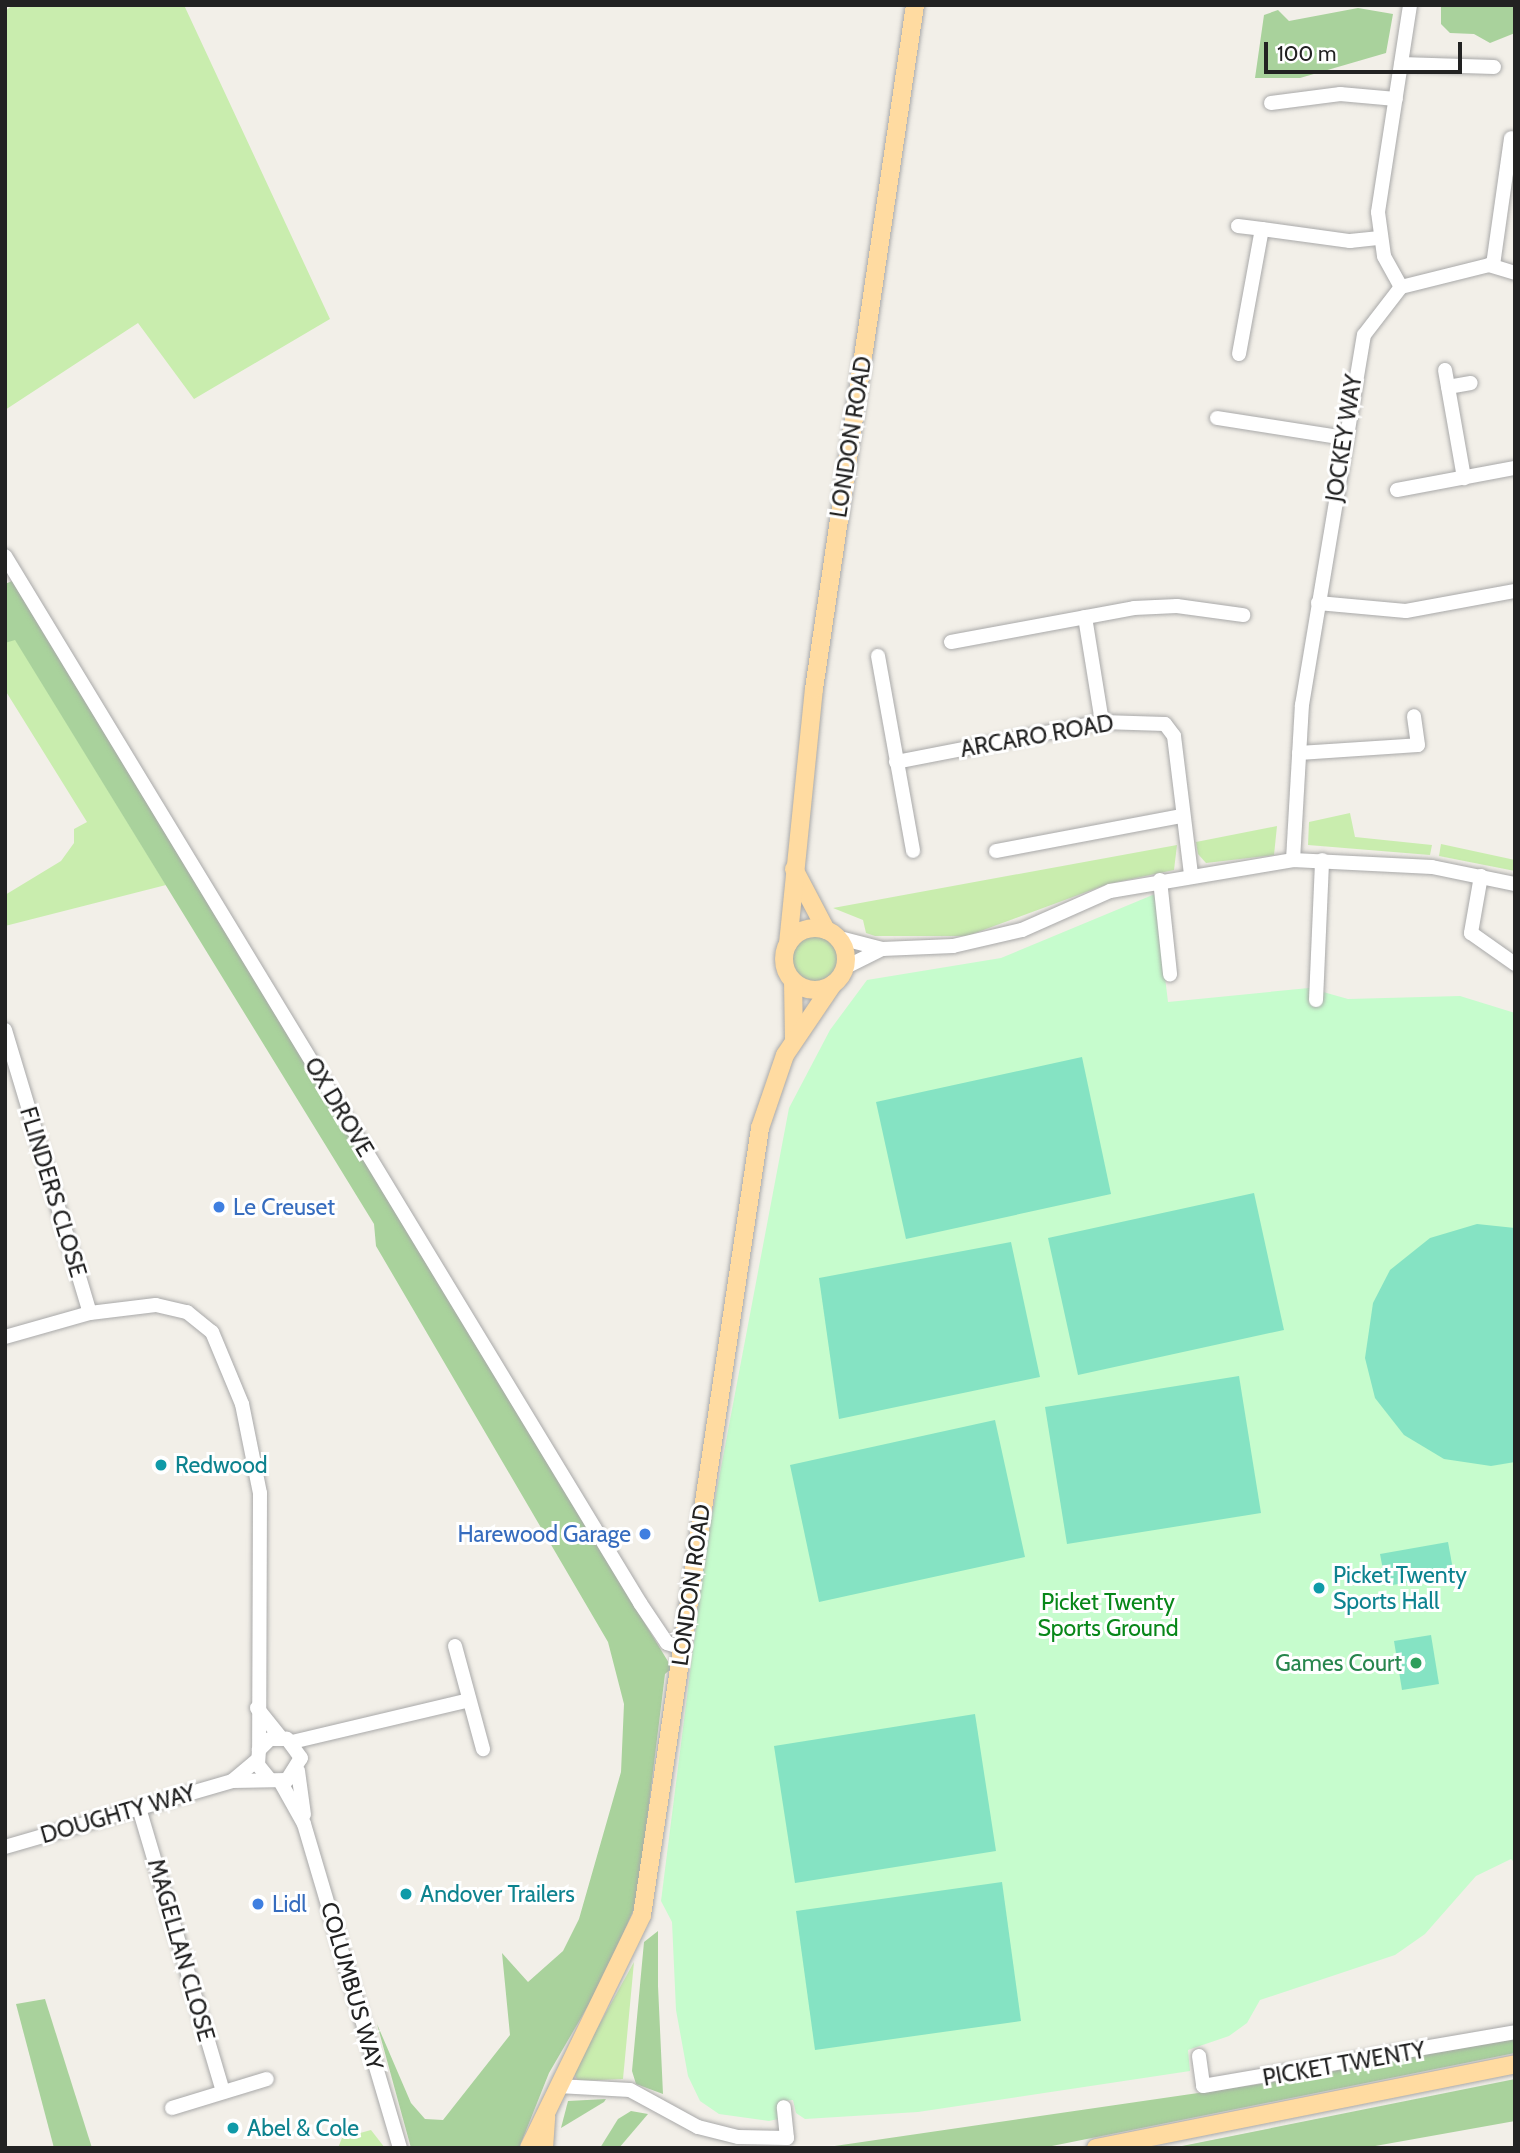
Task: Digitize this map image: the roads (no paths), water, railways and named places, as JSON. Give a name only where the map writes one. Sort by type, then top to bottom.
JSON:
[{"type":"main road","name":"LONDON ROAD","points":[[793,1040],[793,981],[784,964],[794,869],[824,617],[915,5]]},
{"type":"main road","points":[[794,869],[831,934],[844,968]]},
{"type":"main road","points":[[788,944],[808,928],[831,934]]},
{"type":"main road","name":"LONDON ROAD","points":[[529,2148],[547,2116],[558,2085],[642,1915],[760,1128],[793,1040],[844,968]]},
{"type":"main road","points":[[793,981],[813,990],[833,984]]},
{"type":"main road","points":[[1096,2148],[1515,2064]]},
{"type":"main road","name":"LONDON ROAD","points":[[544,2148],[547,2116]]},
{"type":"street","points":[[1410,5],[1378,212],[1380,237],[1401,287],[1493,265],[1515,273]]},
{"type":"street","points":[[1400,71],[1494,67]]},
{"type":"street","points":[[1271,103],[1340,94],[1396,99]]},
{"type":"street","points":[[1493,265],[1511,138]]},
{"type":"street","points":[[1238,226],[1350,241],[1380,237]]},
{"type":"street","points":[[1240,354],[1262,229]]},
{"type":"street","name":"JOCKEY WAY","points":[[1293,860],[1299,753],[1318,603],[1344,438],[1364,335],[1401,287]]},
{"type":"street","points":[[1446,370],[1464,478]]},
{"type":"street","points":[[1448,387],[1471,383]]},
{"type":"street","points":[[1217,418],[1344,438]]},
{"type":"street","points":[[1397,490],[1515,468]]},
{"type":"street","name":"OX DROVE","points":[[5,556],[639,1603],[667,1643],[682,1648]]},
{"type":"street","points":[[1318,603],[1406,611],[1515,591]]},
{"type":"street","points":[[951,642],[1157,606],[1243,615]]},
{"type":"street","points":[[1085,617],[1102,722]]},
{"type":"street","points":[[878,656],[912,851]]},
{"type":"street","points":[[1299,753],[1418,745],[1414,716]]},
{"type":"street","name":"ARCARO ROAD","points":[[897,762],[1102,722],[1170,726],[1191,874]]},
{"type":"street","points":[[996,850],[1182,816]]},
{"type":"street","points":[[844,968],[882,949],[992,938],[1092,897],[1160,880],[1293,860],[1322,860],[1481,876],[1515,884]]},
{"type":"street","points":[[1316,1000],[1322,860]]},
{"type":"street","points":[[1481,876],[1471,933],[1515,964]]},
{"type":"street","points":[[1160,880],[1170,974]]},
{"type":"street","points":[[831,934],[882,949]]},
{"type":"street","name":"FLINDERS CLOSE","points":[[5,1030],[90,1313]]},
{"type":"street","points":[[5,1337],[90,1313],[156,1305],[187,1311],[212,1332],[227,1362],[261,1504],[258,1755]]},
{"type":"street","points":[[455,1646],[483,1749]]},
{"type":"street","points":[[275,1781],[336,1735],[469,1700]]},
{"type":"street","points":[[257,1708],[286,1740],[299,1765]]},
{"type":"street","name":"DOUGHTY WAY","points":[[232,1781],[258,1755],[286,1740],[336,1735]]},
{"type":"street","name":"COLUMBUS WAY","points":[[258,1755],[304,1824]]},
{"type":"street","name":"COLUMBUS WAY","points":[[299,1765],[304,1824],[400,2148]]},
{"type":"street","name":"DOUGHTY WAY","points":[[5,1847],[232,1781],[275,1781]]},
{"type":"street","name":"MAGELLAN CLOSE","points":[[139,1808],[223,2092]]},
{"type":"street","name":"PICKET TWENTY","points":[[1199,2056],[1203,2086],[1515,2032]]},
{"type":"street","points":[[172,2108],[267,2079]]},
{"type":"street","points":[[558,2085],[629,2090],[698,2127],[738,2137],[787,2138],[784,2107]]},
{"type":"place","name":"Le Creuset","points":[[219,1207]]},
{"type":"place","name":"Redwood","points":[[161,1465]]},
{"type":"place","name":"Harewood Garage","points":[[645,1534]]},
{"type":"place","name":"Picket Twenty Sports Hall","points":[[1319,1588]]},
{"type":"place","name":"Games Court","points":[[1416,1663]]},
{"type":"place","name":"Andover Trailers","points":[[406,1894]]},
{"type":"place","name":"Lidl","points":[[258,1904]]},
{"type":"place","name":"Abel & Cole","points":[[233,2128]]},
{"type":"park label","name":"Picket Twenty Sports Ground","points":[[1108,1615]]}]
